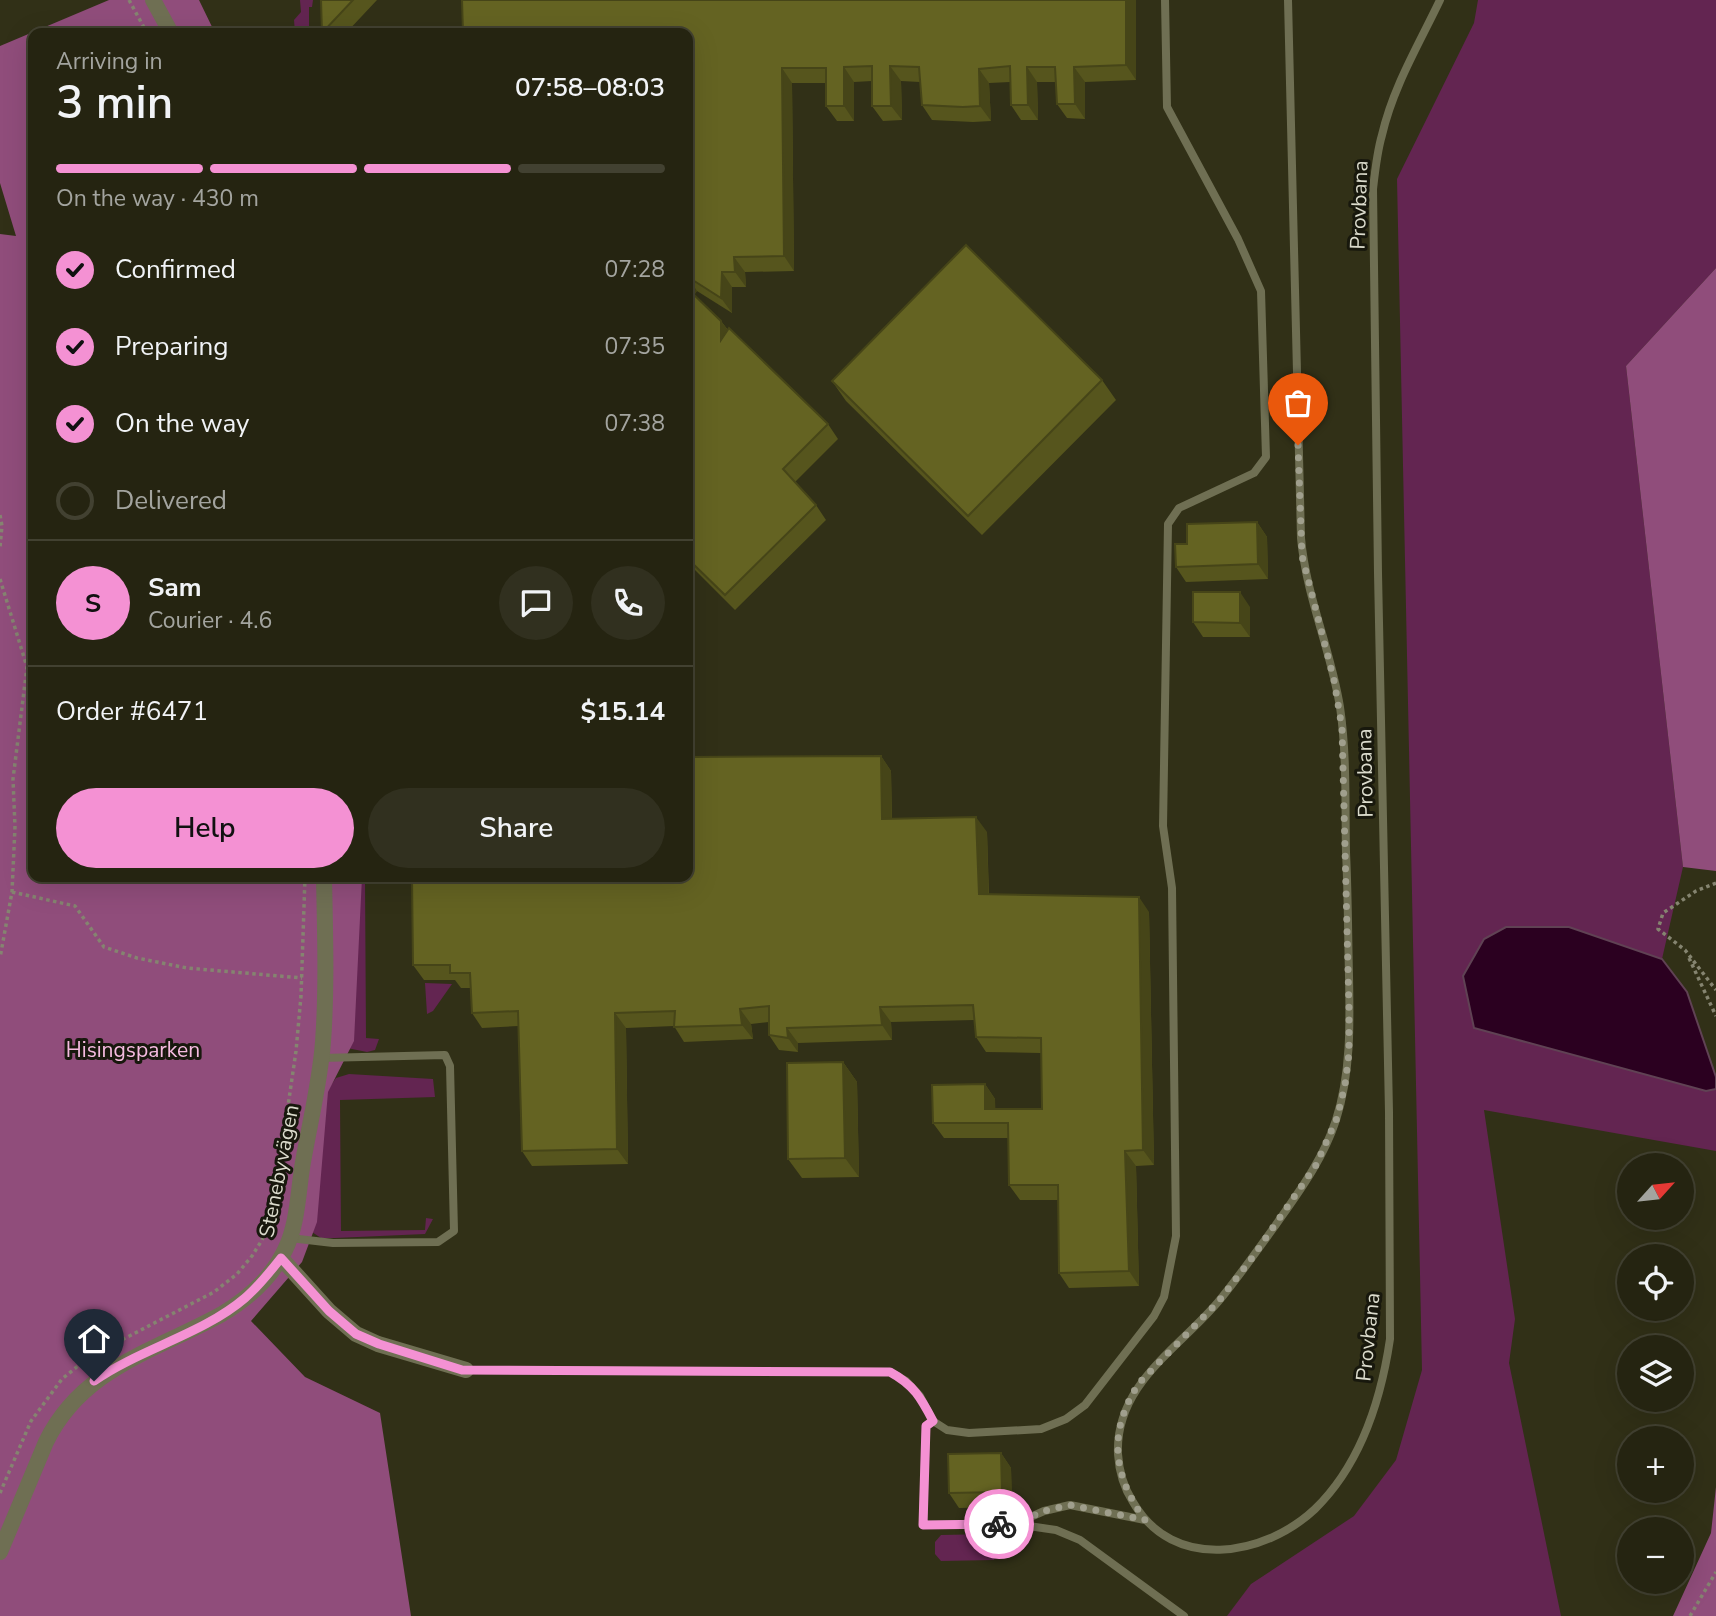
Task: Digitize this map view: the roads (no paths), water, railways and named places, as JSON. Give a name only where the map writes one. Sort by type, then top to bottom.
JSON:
[{"type":"street","points":[[153,0],[168,28]]},
{"type":"street","name":"Stenebyvägen","points":[[0,1552],[53,1427],[71,1402],[108,1371],[233,1307],[267,1276],[281,1258],[290,1238],[321,1058],[324,1011],[324,882]]},
{"type":"street","points":[[281,1258],[329,1311],[356,1334],[379,1344],[466,1370]]},
{"type":"lane","points":[[466,1370],[890,1372],[906,1381],[920,1396],[933,1421],[947,1430],[969,1433],[1041,1429],[1066,1419],[1085,1405],[1154,1316],[1164,1297],[1176,1236],[1172,888],[1163,826],[1168,524],[1179,508],[1254,473],[1266,457],[1261,291],[1238,239],[1167,107],[1165,0]]},
{"type":"lane","name":"Provbana","points":[[1288,0],[1301,538],[1307,581],[1334,680],[1342,728],[1348,904],[1349,1053],[1337,1118],[1316,1165],[1218,1302],[1139,1383],[1126,1407],[1119,1431],[1119,1468],[1129,1495],[1145,1520],[1159,1533],[1177,1542],[1191,1547],[1220,1550],[1252,1546],[1287,1530],[1316,1508],[1351,1461],[1370,1419],[1384,1374],[1390,1339],[1390,1112],[1378,586],[1373,189],[1377,156],[1388,115],[1404,72],[1440,0]]},
{"type":"lane","points":[[290,1238],[332,1243],[438,1242],[454,1231],[450,1066],[445,1055],[321,1058]]},
{"type":"lane","points":[[933,1421],[926,1426],[923,1525],[1015,1524],[1056,1530],[1080,1540],[1184,1616]]},
{"type":"lane","points":[[1015,1524],[1044,1511],[1070,1505],[1145,1520]]},
{"type":"park label","name":"Hisingsparken","points":[[133,1050]]}]
